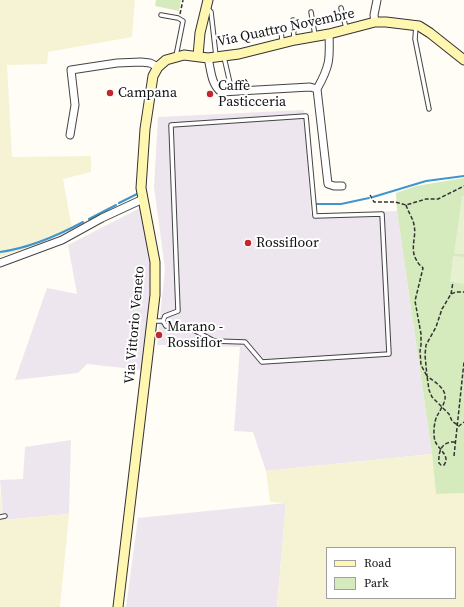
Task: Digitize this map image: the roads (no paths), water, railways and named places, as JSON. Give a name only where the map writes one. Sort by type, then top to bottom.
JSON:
[{"type":"street","points":[[70,135],[75,105],[71,70],[125,63],[150,63],[158,66],[166,60],[175,57],[184,55],[198,56],[200,33],[208,0]]},
{"type":"street","points":[[375,22],[374,15],[377,0]]},
{"type":"street","name":"Via Quattro Novembre","points":[[198,56],[216,57],[239,54],[282,41],[329,34],[375,22],[386,22],[416,26],[430,33],[464,60]]},
{"type":"street","points":[[329,34],[330,57],[326,74],[317,89],[328,184],[342,186]]},
{"type":"street","points":[[216,57],[214,83],[216,88],[221,92],[310,87],[317,89]]},
{"type":"street","name":"Via Vittorio Veneto","points":[[118,607],[155,295],[156,262],[141,188],[145,129],[153,76],[158,66]]},
{"type":"street","points":[[0,263],[62,240],[102,218],[143,199]]},
{"type":"lane","points":[[341,8],[346,29]]},
{"type":"lane","points":[[206,10],[208,9],[211,12],[216,57],[232,92]]},
{"type":"lane","points":[[311,12],[315,36]]},
{"type":"lane","points":[[161,15],[178,18],[183,21],[175,57]]},
{"type":"lane","points":[[293,20],[295,40]]},
{"type":"lane","points":[[416,26],[415,39],[429,110]]},
{"type":"lane","points":[[280,31],[282,41]]},
{"type":"lane","points":[[306,116],[315,216],[382,214],[389,354],[262,362],[245,342],[214,342],[192,328],[166,326],[163,321],[165,316],[178,311],[171,125],[306,116]]},
{"type":"lane","points":[[152,321],[163,321]]},
{"type":"lane","points":[[0,516],[5,516]]},
{"type":"waterway","points":[[373,197],[426,181],[464,176]]},
{"type":"waterway","points":[[119,203],[137,194]]},
{"type":"waterway","points":[[315,204],[341,204],[369,198]]},
{"type":"waterway","points":[[89,219],[116,205]]},
{"type":"waterway","points":[[0,252],[22,248],[43,241],[83,222]]},
{"type":"place","name":"Campana","points":[[110,93]]},
{"type":"place","name":"Caffè Pasticceria","points":[[210,94]]},
{"type":"place","name":"Rossifloor","points":[[248,243]]},
{"type":"place","name":"Marano - Rossiflor","points":[[159,335]]}]
